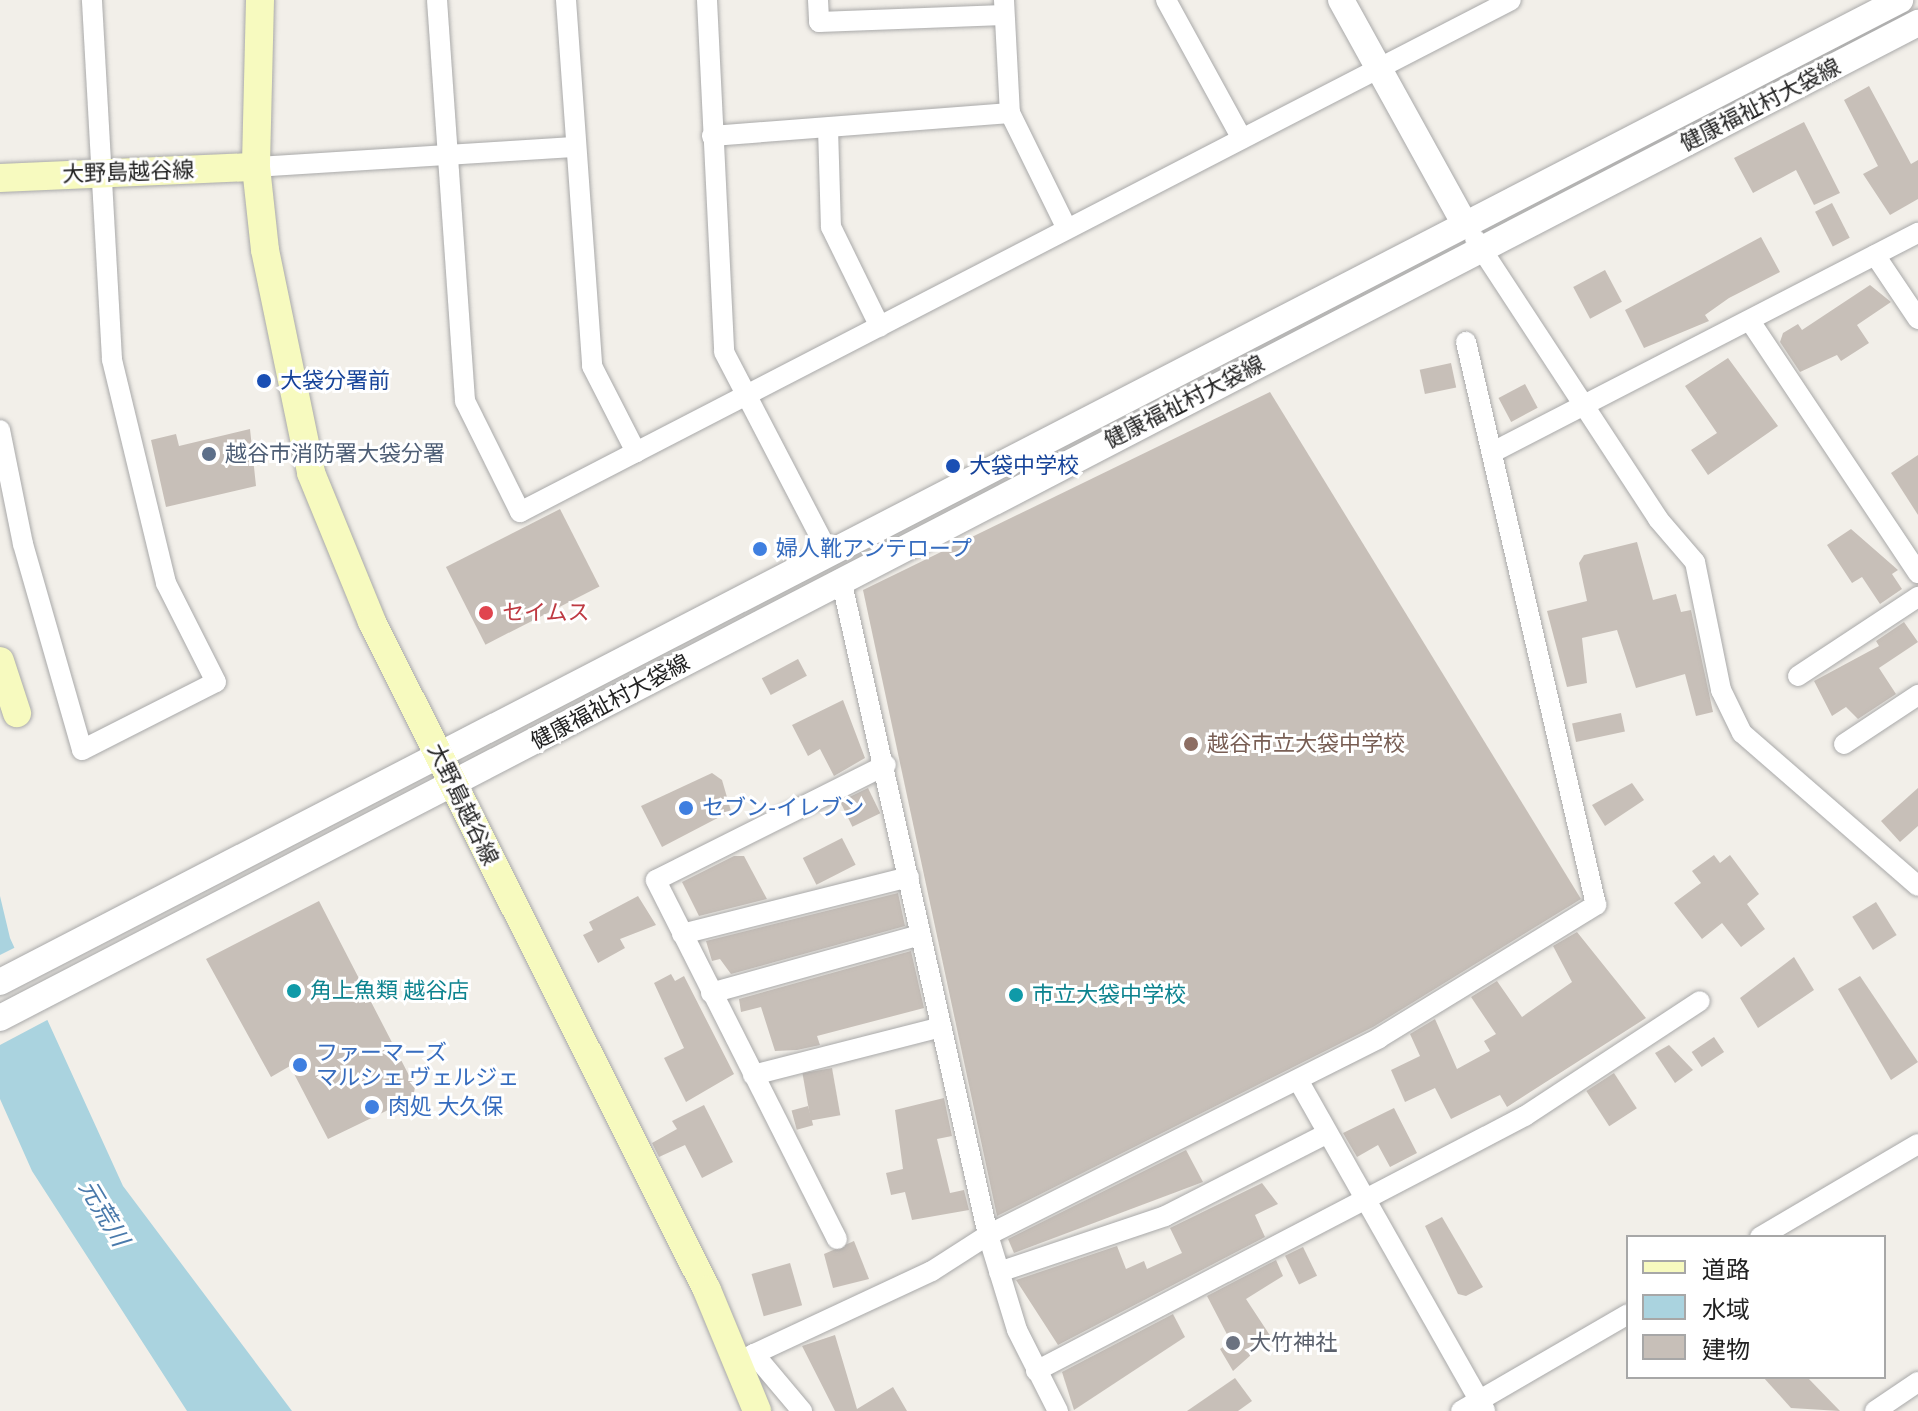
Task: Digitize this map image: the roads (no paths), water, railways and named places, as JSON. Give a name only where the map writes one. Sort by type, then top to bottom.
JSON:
[{"type":"main road","name":"大野島越谷線","points":[[260,0],[256,167],[276,320],[311,473],[372,622],[747,1358],[757,1411]]},
{"type":"main road","name":"大野島越谷線","points":[[0,178],[256,167]]},
{"type":"main road","points":[[0,661],[17,713]]},
{"type":"street","points":[[0,430],[23,544],[82,750],[216,682],[166,583],[112,359],[104,172],[92,0]]},
{"type":"street","points":[[437,0],[465,401],[520,512],[1511,0]]},
{"type":"street","points":[[566,0],[592,366],[636,452]]},
{"type":"street","points":[[707,0],[724,352],[829,554]]},
{"type":"street","points":[[818,0],[819,22],[1004,7],[1010,113],[1067,229]]},
{"type":"street","points":[[1166,0],[1242,139]]},
{"type":"street","points":[[1341,0],[1465,225],[1582,406],[1695,562],[1721,690],[1742,733],[1918,886]]},
{"type":"street","name":"健康福祉村大袋線","points":[[0,982],[1900,0]]},
{"type":"street","name":"健康福祉村大袋線","points":[[0,1018],[453,786],[841,579],[1918,23]]},
{"type":"street","points":[[712,136],[1010,113]]},
{"type":"street","points":[[828,128],[831,227],[880,327]]},
{"type":"street","points":[[256,167],[575,147]]},
{"type":"street","points":[[1493,452],[1918,233]]},
{"type":"street","points":[[1875,255],[1918,319]]},
{"type":"street","points":[[1750,321],[1918,573]]},
{"type":"street","points":[[802,1411],[747,1358],[932,1271],[988,1235],[1436,1008],[1596,905],[1466,342]]},
{"type":"street","points":[[841,579],[886,765],[920,935],[988,1235],[1036,1371],[1058,1411]]},
{"type":"street","points":[[1798,676],[1918,597]]},
{"type":"street","points":[[1844,744],[1918,695]]},
{"type":"street","points":[[837,1239],[656,880],[886,765]]},
{"type":"street","points":[[682,934],[909,877]]},
{"type":"street","points":[[711,993],[920,935]]},
{"type":"street","points":[[1036,1371],[1525,1116],[1700,1001]]},
{"type":"street","points":[[753,1075],[941,1027]]},
{"type":"street","points":[[1298,1080],[1475,1408],[1626,1315]]},
{"type":"street","points":[[999,1272],[1165,1216],[1326,1134]]},
{"type":"street","points":[[1763,1235],[1918,1144]]},
{"type":"street","points":[[1875,1411],[1918,1382]]},
{"type":"water","name":"元荒川","points":[[0,896],[10,938],[123,1186],[292,1411],[187,1411],[32,1171],[0,1099]]},
{"type":"place","name":"大袋分署前","points":[[264,381]]},
{"type":"place","name":"越谷市消防署大袋分署","points":[[209,454]]},
{"type":"place","name":"大袋中学校","points":[[953,466]]},
{"type":"place","name":"婦人靴アンテロープ","points":[[760,549]]},
{"type":"place","name":"セイムス","points":[[486,613]]},
{"type":"place","name":"越谷市立大袋中学校","points":[[1191,744]]},
{"type":"place","name":"セブン-イレブン","points":[[686,808]]},
{"type":"place","name":"角上魚類 越谷店","points":[[294,991]]},
{"type":"place","name":"市立大袋中学校","points":[[1016,995]]},
{"type":"place","name":"ファーマーズ マルシェ ヴェルジェ","points":[[300,1065]]},
{"type":"place","name":"肉処 大久保","points":[[372,1107]]},
{"type":"place","name":"大竹神社","points":[[1233,1343]]}]
